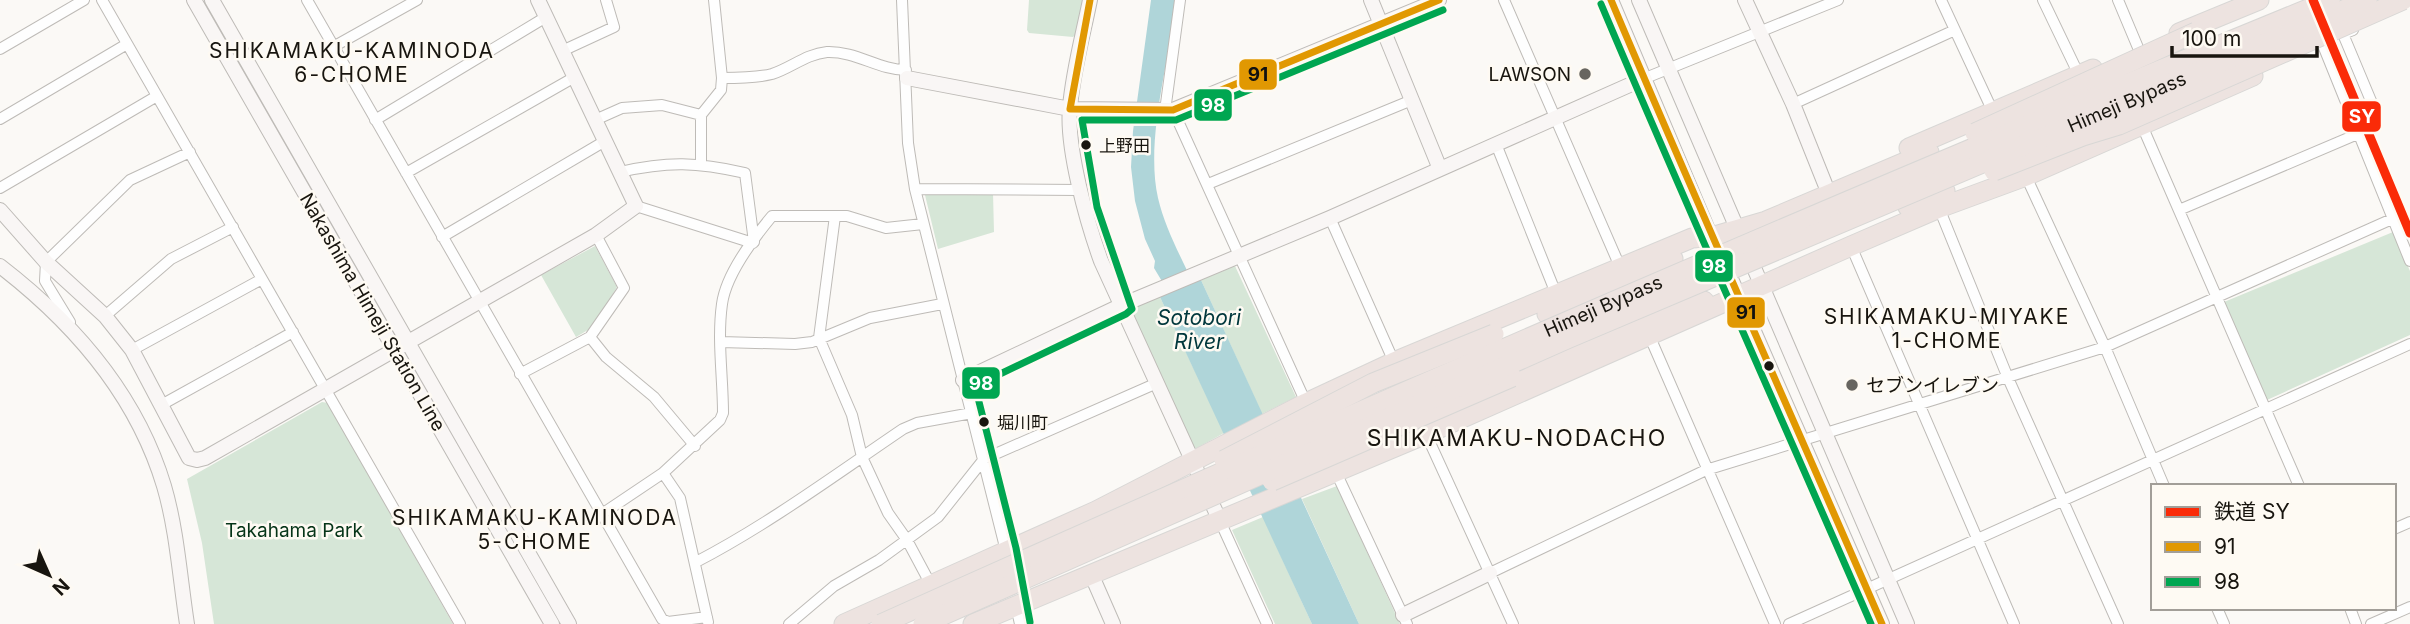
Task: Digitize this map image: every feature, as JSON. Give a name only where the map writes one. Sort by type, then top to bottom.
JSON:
[{"type":"highway","points":[[2074,83],[2114,60],[2259,0]]},
{"type":"highway","points":[[1131,512],[1263,439],[1373,383],[1612,289],[1698,247],[1711,237],[1766,221],[1929,152],[2074,83],[2274,0]]},
{"type":"highway","name":"Himeji Bypass","points":[[923,624],[2329,0]]},
{"type":"highway","name":"Himeji Bypass","points":[[881,624],[1131,512],[1821,212],[2303,13],[2367,0]]},
{"type":"highway","points":[[2083,136],[2153,111],[2403,0]]},
{"type":"highway","points":[[1735,228],[1760,212],[1993,112],[2074,83],[2118,75],[2275,13],[2303,13],[2290,39],[1942,199],[1785,261],[1759,286]]},
{"type":"highway","points":[[973,624],[1018,615],[1092,576],[1426,434],[1851,246],[1942,199],[2026,176],[2143,127],[2322,44]]},
{"type":"highway","points":[[844,624],[1096,511],[1300,406],[1394,362],[1692,238],[1711,237]]},
{"type":"highway","points":[[1198,501],[1226,499],[1317,464],[1668,309],[1740,295]]},
{"type":"street","points":[[0,49],[84,0]]},
{"type":"street","points":[[102,0],[460,624]]},
{"type":"street","name":"Nakashima Himeji Station Line","points":[[194,0],[552,624]]},
{"type":"street","name":"Nakashima Himeji Station Line","points":[[212,0],[569,624]]},
{"type":"street","points":[[307,0],[662,618],[668,622],[707,621],[680,498],[663,473]]},
{"type":"street","points":[[333,47],[417,0]]},
{"type":"street","points":[[538,0],[636,206],[753,243]]},
{"type":"street","points":[[562,51],[614,27],[606,0]]},
{"type":"street","points":[[701,163],[701,115],[721,90],[723,78],[714,0]]},
{"type":"street","points":[[902,0],[908,143],[915,189],[1006,551]]},
{"type":"street","points":[[1090,0],[1070,109],[1080,190],[1101,261],[1157,383],[1201,458],[1220,521],[1267,624]]},
{"type":"street","points":[[1180,0],[1169,110],[1208,184],[1300,406],[1335,471],[1405,619],[1490,573],[1706,470],[1825,436],[2105,348],[2392,219]]},
{"type":"street","points":[[1371,0],[1440,169]]},
{"type":"street","points":[[723,78],[772,74],[808,56],[828,52],[866,59],[906,74],[1070,109],[1132,112],[1169,110],[1438,0]]},
{"type":"street","points":[[1504,0],[1621,269]]},
{"type":"street","points":[[1611,0],[1711,237],[1740,295],[1882,624]]},
{"type":"street","points":[[1639,0],[1759,286],[1906,624]]},
{"type":"street","points":[[1745,0],[1793,104],[1825,184]]},
{"type":"street","points":[[963,380],[1122,305],[1330,218],[1554,117],[1759,30],[1839,0]]},
{"type":"street","points":[[1941,0],[2105,348],[2163,484]]},
{"type":"street","points":[[2043,0],[2074,83]]},
{"type":"street","points":[[2118,0],[2139,50]]},
{"type":"street","points":[[2329,0],[2374,108]]},
{"type":"street","points":[[2343,34],[2410,6]]},
{"type":"street","points":[[2303,13],[2322,44],[2410,261]]},
{"type":"street","points":[[375,120],[546,17]]},
{"type":"street","points":[[1793,104],[1955,30]]},
{"type":"street","points":[[0,119],[127,44]]},
{"type":"street","points":[[2114,60],[2298,484]]},
{"type":"street","points":[[406,173],[573,78]]},
{"type":"street","points":[[0,188],[157,96]]},
{"type":"street","points":[[1208,184],[1412,100]]},
{"type":"street","points":[[595,120],[622,108],[663,104],[701,115]]},
{"type":"street","points":[[2179,210],[2360,133]]},
{"type":"street","points":[[442,237],[605,141]]},
{"type":"street","points":[[1496,144],[1557,296]]},
{"type":"street","points":[[82,342],[45,281],[46,262],[130,180],[190,152]]},
{"type":"street","points":[[620,172],[659,163],[701,163],[745,173],[753,243]]},
{"type":"street","points":[[915,189],[1080,190]]},
{"type":"street","points":[[1942,199],[2008,378],[2118,624]]},
{"type":"street","points":[[0,210],[46,262],[105,316],[132,350],[163,404],[189,458],[197,460],[596,235],[636,206]]},
{"type":"street","points":[[602,514],[663,473],[720,420],[723,413],[722,303],[727,286],[772,216],[847,216],[886,228],[922,224]]},
{"type":"street","points":[[835,216],[819,338],[852,415],[862,457],[888,513],[907,540],[931,585]]},
{"type":"street","points":[[1330,218],[1394,362]]},
{"type":"street","points":[[105,316],[171,259],[233,227]]},
{"type":"street","points":[[520,374],[590,337],[624,288],[596,235]]},
{"type":"street","points":[[1851,246],[2014,624]]},
{"type":"street","points":[[0,266],[34,293],[82,342],[112,380],[143,430],[165,488],[187,624]]},
{"type":"street","points":[[132,350],[262,279]]},
{"type":"street","points":[[721,342],[795,344],[819,338],[870,318],[943,304]]},
{"type":"street","points":[[163,404],[293,332]]},
{"type":"street","points":[[1649,335],[1775,624]]},
{"type":"street","points":[[590,337],[606,357],[654,397],[695,446]]},
{"type":"street","points":[[1789,624],[2410,344]]},
{"type":"street","points":[[789,624],[834,586],[938,517],[984,459],[1157,383]]},
{"type":"street","points":[[696,562],[732,544],[917,423],[972,413]]},
{"type":"street","points":[[1426,434],[1513,624]]},
{"type":"street","points":[[1092,576],[1113,624]]},
{"type":"street","points":[[2371,624],[2410,607]]},
{"type":"green space","points":[[1029,0],[1084,0],[1078,33],[1073,37],[1029,33]]},
{"type":"green space","points":[[930,192],[993,193],[994,232],[938,249],[925,195]]},
{"type":"green space","points":[[2393,232],[2410,271],[2410,335],[2267,400],[2224,302]]},
{"type":"green space","points":[[595,246],[617,287],[593,327],[576,337],[541,275]]},
{"type":"green space","points":[[1235,266],[1296,397],[1262,414],[1201,280]]},
{"type":"green space","points":[[1160,297],[1224,433],[1195,449],[1133,317],[1138,306]]},
{"type":"green space","name":"Takahama Park","points":[[322,402],[328,403],[453,624],[214,624],[202,543],[187,479]]},
{"type":"green space","points":[[1337,486],[1400,624],[1359,624],[1302,499]]},
{"type":"green space","points":[[1263,517],[1312,624],[1275,624],[1232,530]]},
{"type":"water","name":"Sotobori River","points":[[1151,0],[1178,0],[1160,99],[1154,151],[1158,198],[1165,220],[1193,283],[1201,280],[1359,624],[1312,624],[1160,297],[1169,293],[1154,268],[1155,261],[1145,239],[1135,201],[1131,167],[1133,131]]},
{"type":"rail line","name":"SY","points":[[2313,0],[2410,233]]},
{"type":"transit line","name":"91","points":[[1070,109],[1090,0]]},
{"type":"transit line","name":"91","points":[[1070,109],[1173,110],[1439,0]]},
{"type":"transit line","name":"91","points":[[1611,0],[1882,624]]},
{"type":"transit line","name":"98","points":[[1601,4],[1871,624]]},
{"type":"transit line","name":"98","points":[[1030,622],[1016,548],[975,386],[1132,309],[1097,207],[1082,120],[1176,120],[1443,10]]},
{"type":"place","name":"LAWSON","points":[[1585,74]]},
{"type":"place","name":"上野田","points":[[1086,145]]},
{"type":"place","name":"セブンイレブン","points":[[1852,385]]},
{"type":"place","name":"堀川町","points":[[984,422]]},
{"type":"district","name":"SHIKAMAKU-KAMINODA 6-CHOME","points":[[352,63]]},
{"type":"district","name":"SHIKAMAKU-MIYAKE 1-CHOME","points":[[1947,329]]},
{"type":"district","name":"SHIKAMAKU-NODACHO","points":[[1517,438]]},
{"type":"district","name":"SHIKAMAKU-KAMINODA 5-CHOME","points":[[535,530]]}]
